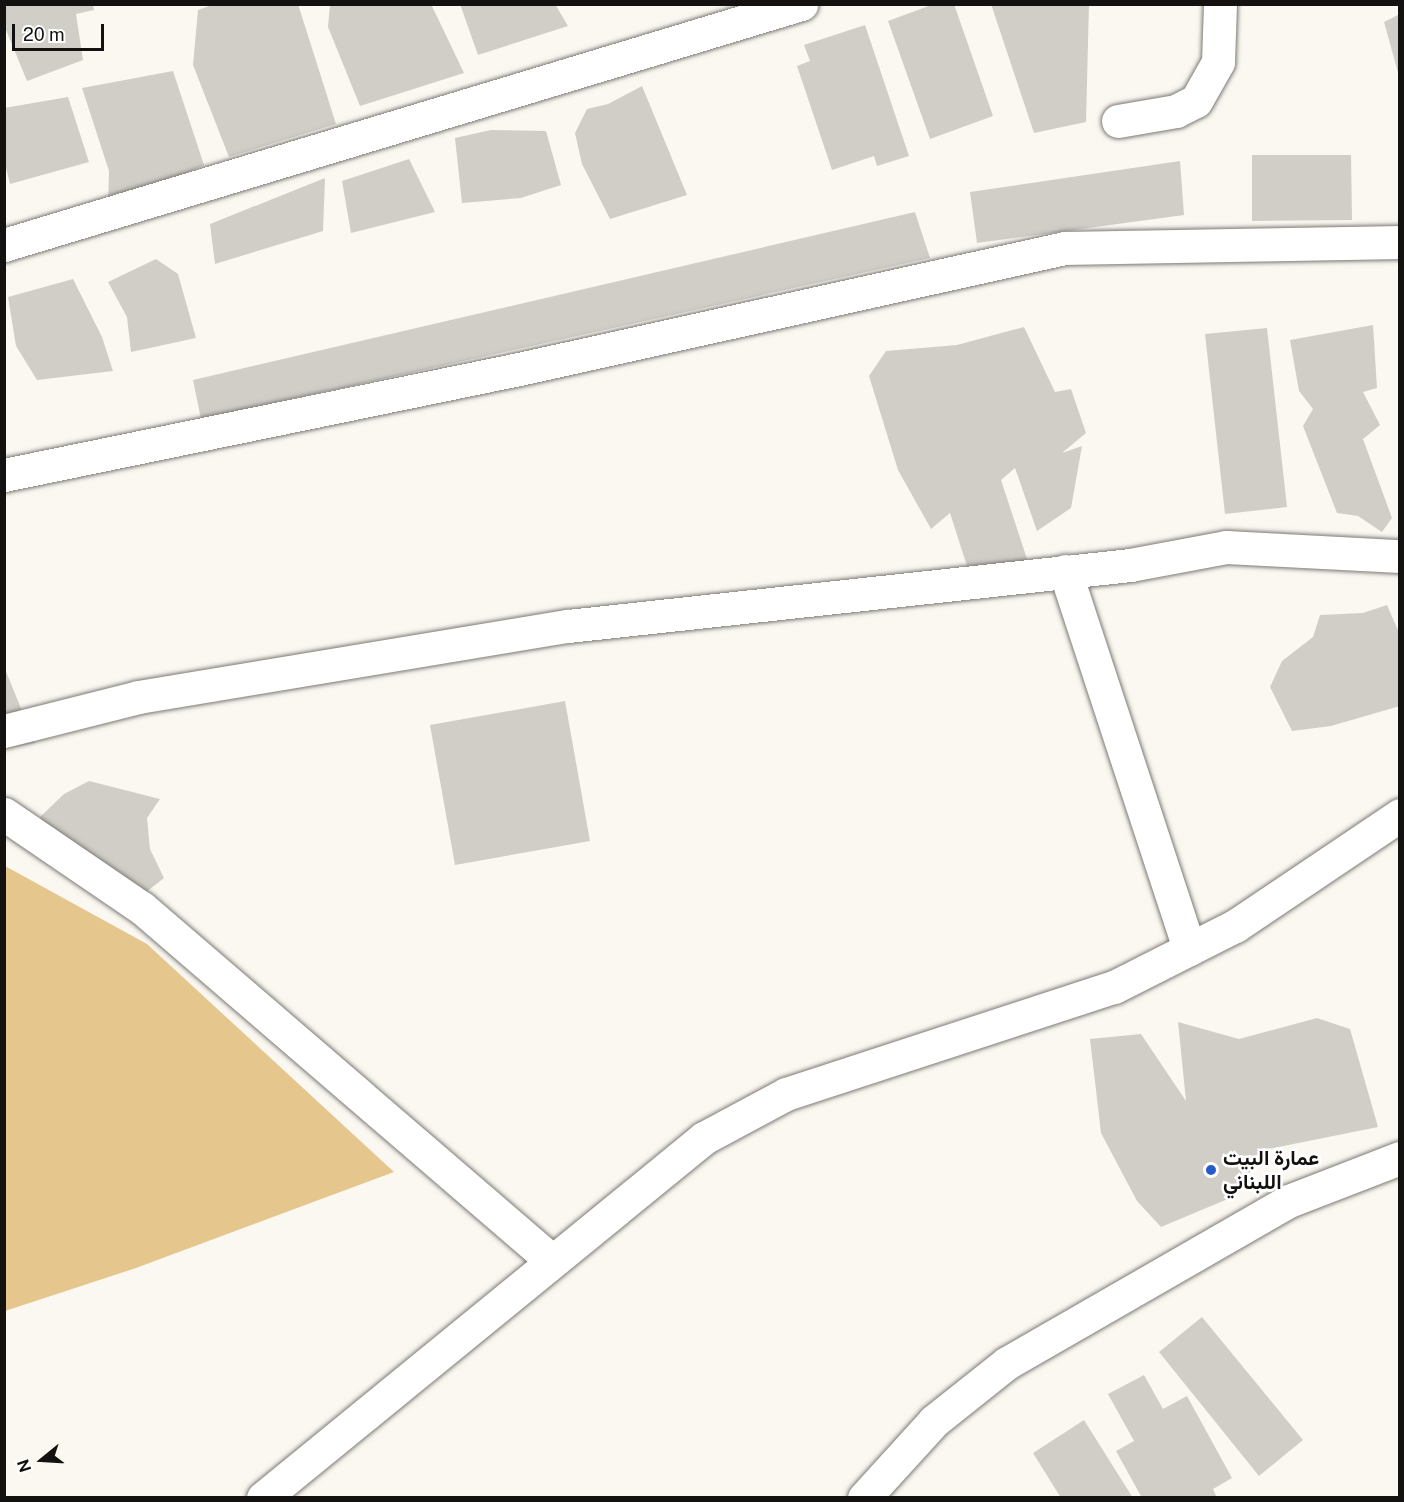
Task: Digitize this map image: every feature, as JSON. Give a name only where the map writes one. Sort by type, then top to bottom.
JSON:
[{"type":"street","points":[[4,245],[801,4]]},
{"type":"street","points":[[1118,121],[1176,111],[1196,101],[1218,62],[1220,4]]},
{"type":"street","points":[[4,475],[519,369],[1065,248],[1400,242]]},
{"type":"street","points":[[4,731],[138,697],[568,626],[1130,564],[1226,547],[1400,556]]},
{"type":"street","points":[[1065,571],[1190,949]]},
{"type":"street","points":[[4,814],[142,908],[550,1260]]},
{"type":"street","points":[[263,1497],[550,1260],[704,1138],[786,1094],[1114,987],[1235,926],[1400,815]]},
{"type":"street","points":[[864,1497],[934,1421],[1007,1363],[1288,1201],[1400,1158]]},
{"type":"shaded area","points":[[5,866],[147,944],[394,1172],[136,1268],[5,1311]]},
{"type":"building","points":[[4,4],[93,4],[94,10],[76,14],[83,60],[27,81],[4,25]]},
{"type":"building","points":[[215,4],[298,4],[336,124],[229,157],[193,65],[198,10]]},
{"type":"building","points":[[330,4],[431,4],[464,73],[360,106],[328,27]]},
{"type":"building","points":[[460,4],[555,4],[568,26],[478,55]]},
{"type":"building","points":[[934,4],[954,4],[993,116],[930,139],[888,21]]},
{"type":"building","points":[[991,4],[1089,4],[1086,122],[1034,133]]},
{"type":"building","points":[[1400,14],[1400,76],[1399,76],[1384,22]]},
{"type":"building","points":[[865,25],[909,156],[877,166],[874,156],[832,170],[797,66],[810,61],[804,45]]},
{"type":"building","points":[[173,71],[204,165],[108,207],[109,171],[82,88]]},
{"type":"building","points":[[642,86],[687,195],[610,219],[582,164],[575,133],[587,109],[608,104]]},
{"type":"building","points":[[68,97],[89,162],[10,184],[4,160],[4,108]]},
{"type":"building","points":[[491,130],[546,131],[561,185],[521,198],[462,203],[455,138]]},
{"type":"building","points":[[1252,155],[1351,155],[1352,220],[1252,221]]},
{"type":"building","points":[[409,159],[435,212],[351,233],[342,181]]},
{"type":"building","points":[[1180,161],[1184,215],[977,243],[970,192]]},
{"type":"building","points":[[325,178],[323,231],[215,264],[210,224]]},
{"type":"building","points":[[915,212],[930,258],[201,419],[193,380]]},
{"type":"building","points":[[156,259],[178,274],[196,338],[131,352],[127,317],[108,282]]},
{"type":"building","points":[[73,279],[102,337],[113,371],[37,380],[16,346],[8,297]]},
{"type":"building","points":[[1373,325],[1377,388],[1363,392],[1380,425],[1363,439],[1392,518],[1382,532],[1358,516],[1337,513],[1303,426],[1313,409],[1299,391],[1290,340]]},
{"type":"building","points":[[1024,327],[1055,392],[1071,389],[1086,433],[1062,453],[1082,446],[1071,508],[1037,531],[1015,468],[1001,480],[1031,571],[973,585],[950,513],[931,529],[898,470],[869,376],[886,351],[957,345]]},
{"type":"building","points":[[1267,328],[1287,507],[1225,514],[1205,334]]},
{"type":"building","points":[[1387,605],[1400,635],[1400,706],[1331,726],[1292,731],[1270,687],[1282,661],[1313,637],[1320,615],[1363,613]]},
{"type":"building","points":[[5,669],[35,743],[4,749]]},
{"type":"building","points":[[565,701],[590,841],[455,865],[430,725]]},
{"type":"building","points":[[89,781],[160,799],[147,818],[150,849],[164,878],[141,896],[53,841],[40,817],[64,794]]},
{"type":"building","points":[[1317,1018],[1350,1029],[1378,1127],[1264,1150],[1235,1196],[1161,1227],[1137,1201],[1101,1133],[1090,1039],[1141,1034],[1186,1101],[1178,1022],[1239,1039]]},
{"type":"building","points":[[1202,1317],[1303,1440],[1259,1476],[1159,1352]]},
{"type":"building","points":[[1144,1375],[1163,1409],[1187,1396],[1232,1478],[1213,1489],[1217,1498],[1142,1498],[1116,1451],[1134,1441],[1108,1394]]},
{"type":"building","points":[[1084,1420],[1133,1498],[1061,1498],[1033,1453]]},
{"type":"place","name":"عمارة البيت اللبناني","points":[[1211,1170]]}]
